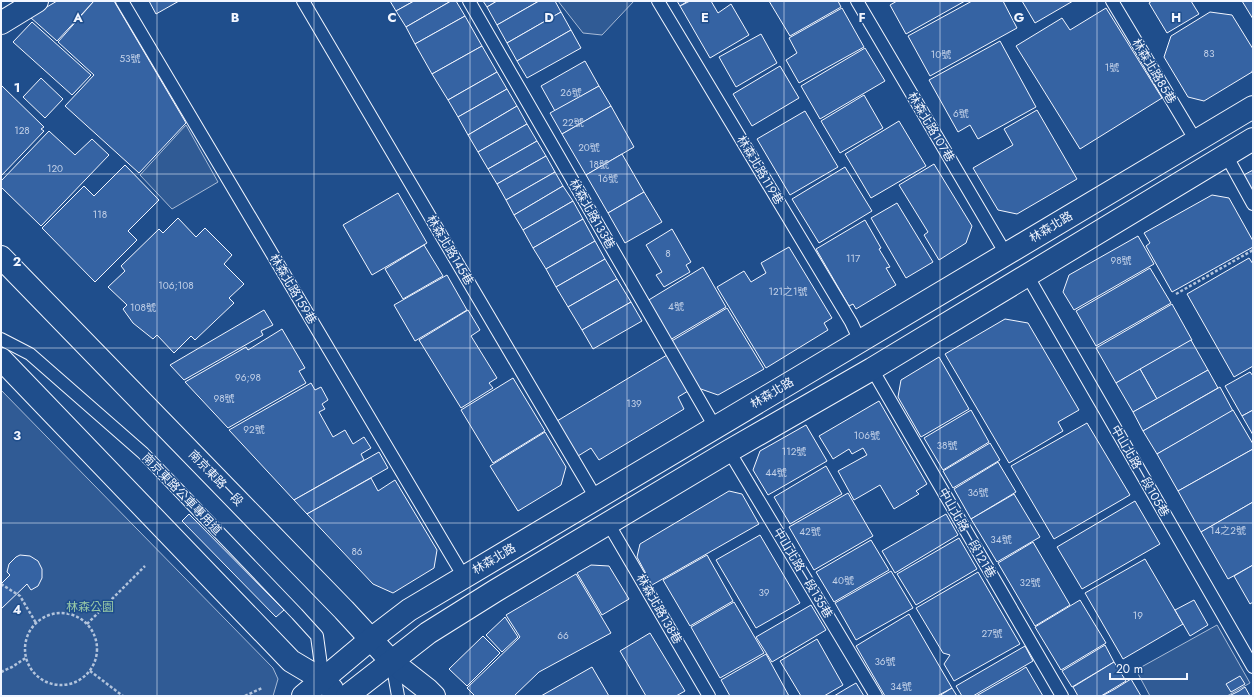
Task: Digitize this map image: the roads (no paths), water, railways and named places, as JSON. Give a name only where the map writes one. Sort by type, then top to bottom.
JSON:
[{"type":"street","points":[[1,23],[37,1]]},
{"type":"street","name":"林森北路","points":[[303,696],[371,639],[409,610],[1253,107]]},
{"type":"street","points":[[347,696],[428,633],[608,523],[729,451],[872,369],[1253,139]]},
{"type":"street","name":"南京東路一段","points":[[1,257],[391,661],[434,696]]},
{"type":"street","points":[[1,359],[292,661],[323,680],[338,696]]},
{"type":"lane","name":"林森北路159巷","points":[[122,1],[464,577]]},
{"type":"lane","name":"林森北路145巷","points":[[303,1],[596,498]]},
{"type":"lane","name":"林森北路133巷","points":[[469,1],[715,428]]},
{"type":"lane","name":"林森北路119巷","points":[[658,1],[852,322],[860,341]]},
{"type":"lane","name":"林森北路107巷","points":[[857,1],[1006,254]]},
{"type":"lane","name":"林森北路85巷","points":[[1112,1],[1196,141]]},
{"type":"lane","points":[[1226,155],[1253,204]]},
{"type":"lane","name":"中山北路一段105巷","points":[[1027,275],[1253,667]]},
{"type":"lane","name":"南京東路公車專用道","points":[[1,339],[30,354],[143,453],[297,614],[317,636],[323,680]]},
{"type":"lane","name":"中山北路一段121巷","points":[[872,369],[1062,696]]},
{"type":"lane","name":"中山北路一段135巷","points":[[729,451],[876,696]]},
{"type":"lane","name":"林森北路138巷","points":[[608,523],[709,696]]},
{"type":"lane","points":[[391,661],[398,696]]},
{"type":"park label","name":"林森公園","points":[[90,607]]}]
